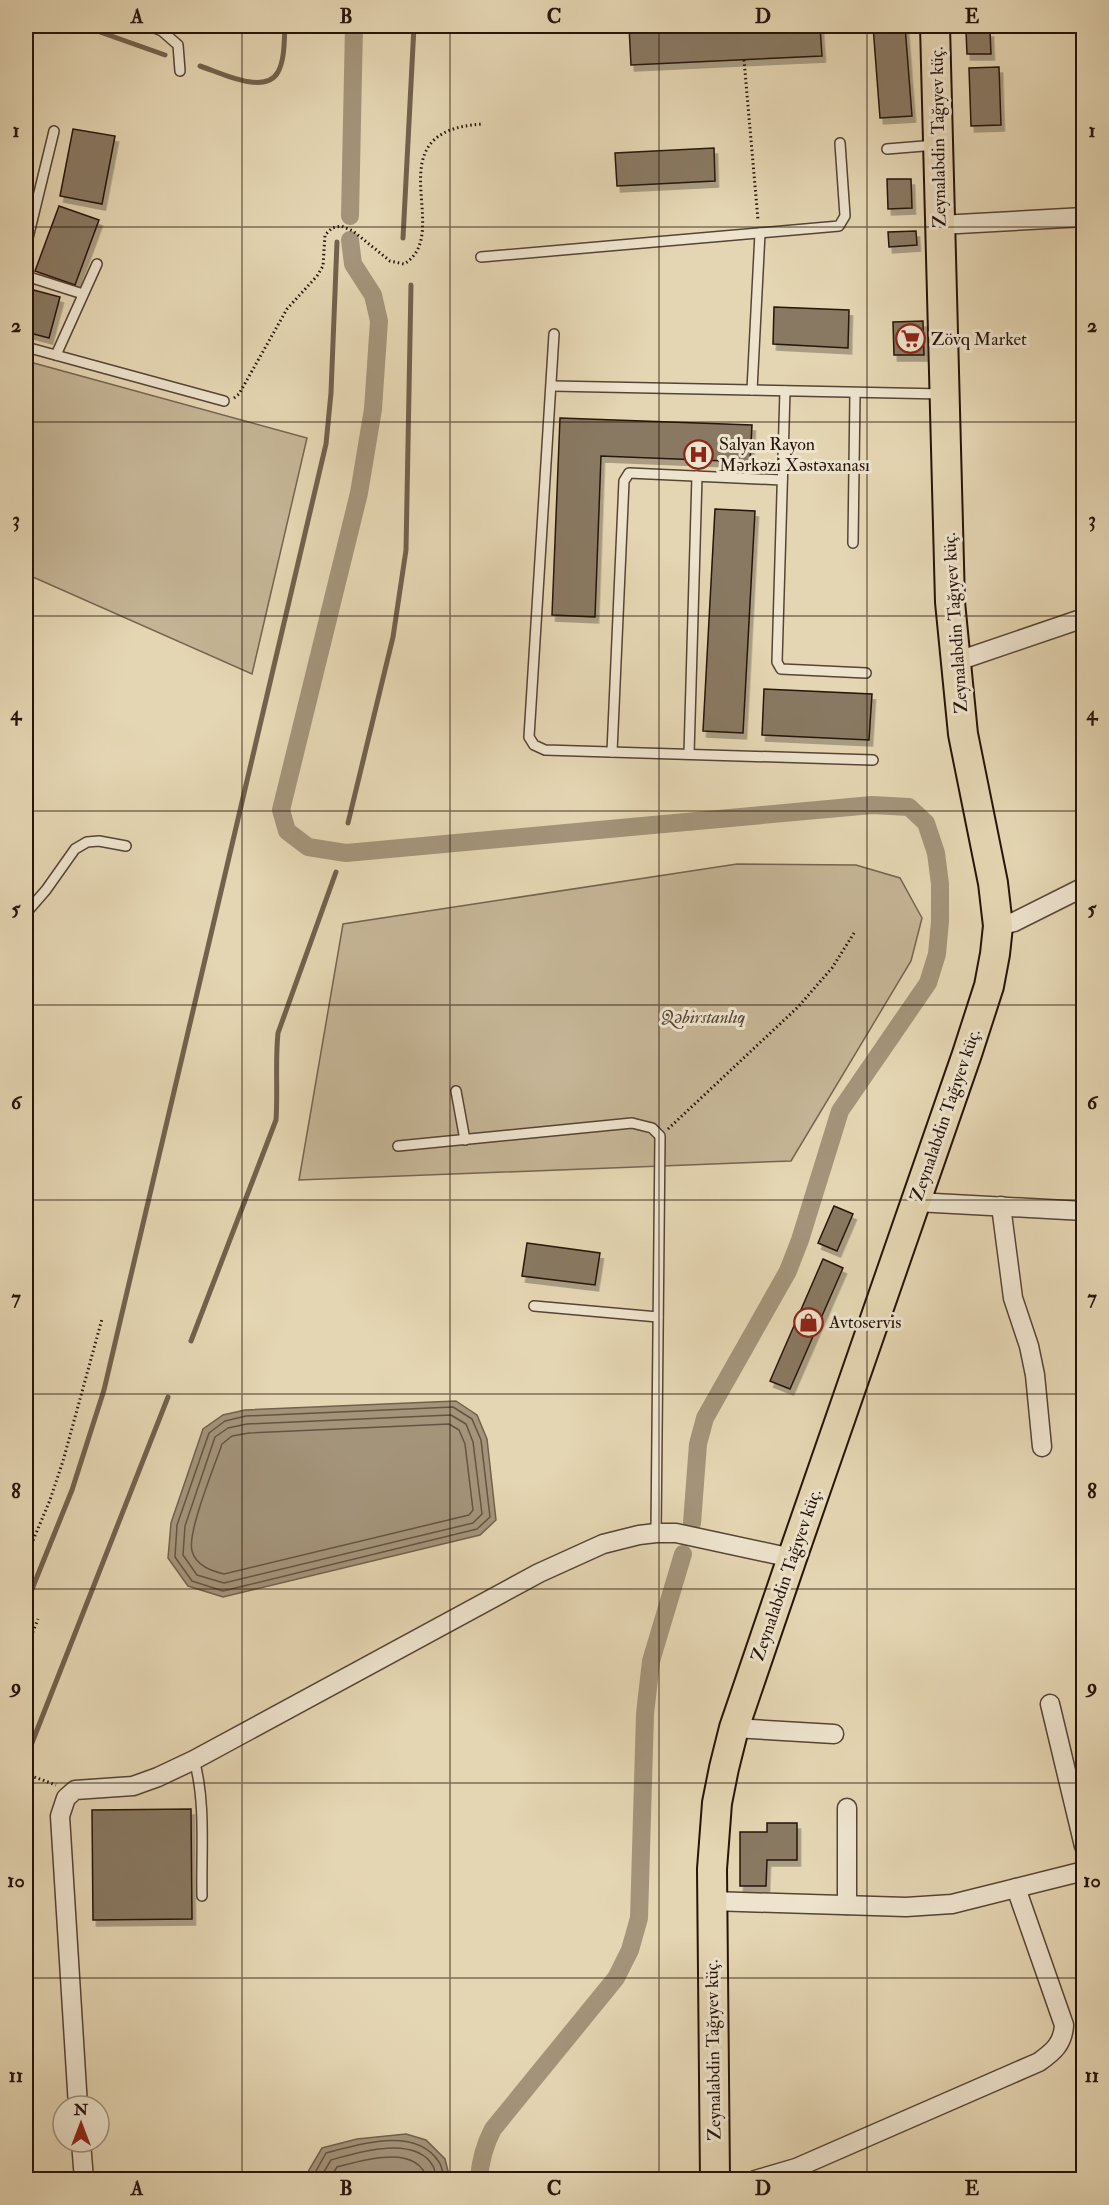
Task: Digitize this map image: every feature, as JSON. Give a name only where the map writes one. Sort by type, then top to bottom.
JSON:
[{"type":"main road","name":"Zeynalabdin Tağıyev küç.","points":[[715,2180],[711,1901],[717,1803],[734,1728],[989,986],[998,926],[993,883],[963,734],[950,602],[935,26]]},
{"type":"street","points":[[940,225],[1083,217]]},
{"type":"street","points":[[955,662],[1083,618]]},
{"type":"street","points":[[998,926],[1014,922],[1083,887]]},
{"type":"street","points":[[916,1202],[1083,1210]]},
{"type":"street","points":[[1001,1206],[1013,1298],[1029,1346],[1035,1375],[1042,1447]]},
{"type":"street","points":[[77,2094],[60,1816],[66,1798],[75,1790],[133,1786],[158,1777],[194,1760],[539,1573],[603,1544],[656,1533],[676,1533],[792,1558]]},
{"type":"street","points":[[1050,1704],[1083,1846]]},
{"type":"street","points":[[734,1728],[834,1734]]},
{"type":"street","points":[[846,1808],[846,1905]]},
{"type":"street","points":[[711,1901],[906,1907],[952,1904],[1083,1871]]},
{"type":"street","points":[[755,2180],[796,2168],[1039,2062],[1054,2052],[1063,2037],[1064,2025],[1016,1888]]},
{"type":"street","points":[[82,2154],[84,2180]]},
{"type":"lane","points":[[150,26],[162,31],[178,45],[180,71]]},
{"type":"lane","points":[[26,246],[54,131]]},
{"type":"lane","points":[[481,257],[839,226],[845,216],[840,144]]},
{"type":"lane","points":[[887,149],[939,145]]},
{"type":"lane","points":[[752,390],[759,233]]},
{"type":"lane","points":[[56,355],[97,264]]},
{"type":"lane","points":[[26,276],[83,294]]},
{"type":"lane","points":[[554,334],[529,737],[534,745],[545,750],[873,760]]},
{"type":"lane","points":[[26,347],[224,401]]},
{"type":"lane","points":[[552,386],[945,394]]},
{"type":"lane","points":[[785,391],[777,662],[781,669],[866,673]]},
{"type":"lane","points":[[853,543],[855,393]]},
{"type":"lane","points":[[612,752],[624,481],[629,473],[782,480]]},
{"type":"lane","points":[[689,754],[697,476]]},
{"type":"lane","points":[[26,913],[46,890],[75,849],[87,842],[99,841],[126,846]]},
{"type":"lane","points":[[456,1091],[465,1140]]},
{"type":"lane","points":[[398,1146],[632,1123],[652,1128],[660,1136],[656,1533]]},
{"type":"lane","points":[[534,1306],[658,1317]]},
{"type":"lane","points":[[194,1760],[199,1777],[202,1896]]},
{"type":"path","points":[[744,60],[759,233]]},
{"type":"path","points":[[224,401],[231,400],[239,394],[287,309],[317,276],[323,266],[325,235],[332,228],[340,226],[354,231],[390,261],[404,264],[413,259],[419,247],[422,232],[420,172],[426,150],[446,131],[465,125],[483,124]]},
{"type":"path","points":[[660,1136],[798,1007],[832,968],[854,933]]},
{"type":"path","points":[[26,1557],[50,1500],[63,1461],[102,1319]]},
{"type":"path","points":[[26,1649],[38,1619]]},
{"type":"path","points":[[26,1774],[75,1790]]},
{"type":"green space","points":[[30,362],[307,438],[252,674],[26,574],[26,375]]},
{"type":"green space","name":"Qəbirstanlıq","points":[[737,864],[856,865],[900,878],[922,918],[911,961],[791,1161],[299,1180],[343,924]]},
{"type":"water","points":[[456,1401],[477,1415],[487,1439],[496,1520],[480,1535],[223,1597],[188,1586],[168,1558],[171,1523],[203,1429],[223,1415],[245,1410]]},
{"type":"water","points":[[406,2134],[426,2140],[445,2159],[450,2179],[305,2179],[322,2148],[357,2139]]},
{"type":"building","points":[[629,26],[820,26],[822,56],[631,65]]},
{"type":"building","points":[[873,26],[905,26],[912,116],[880,118]]},
{"type":"building","points":[[966,31],[990,31],[991,54],[967,54]]},
{"type":"building","points":[[999,67],[1001,125],[971,126],[969,68]]},
{"type":"building","points":[[73,129],[115,136],[102,204],[60,196]]},
{"type":"building","points":[[714,148],[715,181],[617,186],[615,153]]},
{"type":"building","points":[[887,179],[911,179],[912,208],[888,209]]},
{"type":"building","points":[[59,206],[99,220],[75,285],[35,271]]},
{"type":"building","points":[[916,231],[917,245],[889,247],[888,232]]},
{"type":"building","points":[[26,288],[60,297],[49,338],[26,332]]},
{"type":"building","points":[[774,307],[849,310],[848,348],[773,344]]},
{"type":"building","points":[[923,321],[924,355],[894,355],[893,322]]},
{"type":"building","points":[[560,418],[752,425],[750,462],[601,456],[595,617],[552,615]]},
{"type":"building","points":[[715,509],[755,511],[743,733],[703,731]]},
{"type":"building","points":[[764,689],[872,694],[869,740],[762,735]]},
{"type":"building","points":[[834,1206],[853,1214],[837,1251],[818,1243]]},
{"type":"building","points":[[527,1243],[600,1253],[595,1285],[522,1276]]},
{"type":"building","points":[[823,1259],[843,1268],[790,1389],[770,1381]]},
{"type":"building","points":[[191,1809],[192,1919],[93,1920],[92,1810]]},
{"type":"building","points":[[767,1823],[797,1823],[797,1860],[767,1860],[766,1886],[740,1886],[740,1832],[767,1832]]},
{"type":"waterway","points":[[83,26],[165,55]]},
{"type":"waterway","points":[[200,66],[241,80],[263,82],[272,79],[278,72],[282,61],[285,26]]},
{"type":"waterway","points":[[350,216],[354,26]]},
{"type":"waterway","points":[[403,238],[414,26]]},
{"type":"waterway","points":[[350,240],[353,264],[373,295],[379,321],[373,409],[359,493],[281,810],[287,831],[308,847],[346,853],[872,805],[909,807],[926,823],[936,853],[940,884],[940,921],[937,954],[928,983],[840,1111],[800,1240],[788,1271],[705,1418],[698,1444],[692,1523]]},
{"type":"waterway","points":[[26,1604],[72,1490],[104,1390],[326,444],[331,393],[337,242]]},
{"type":"waterway","points":[[348,823],[393,637],[406,550],[411,285]]},
{"type":"waterway","points":[[191,1341],[276,1120],[278,1033],[336,872]]},
{"type":"waterway","points":[[26,1758],[168,1397]]},
{"type":"waterway","points":[[479,2180],[483,2154],[493,2129],[616,1978],[630,1950],[639,1918],[645,1714],[651,1661],[683,1554]]},
{"type":"place","name":"Zövq Market","points":[[910,339]]},
{"type":"place","name":"Salyan Rayon Mərkəzi Xəstəxanası","points":[[698,454]]},
{"type":"place","name":"Avtoservis","points":[[808,1322]]}]
